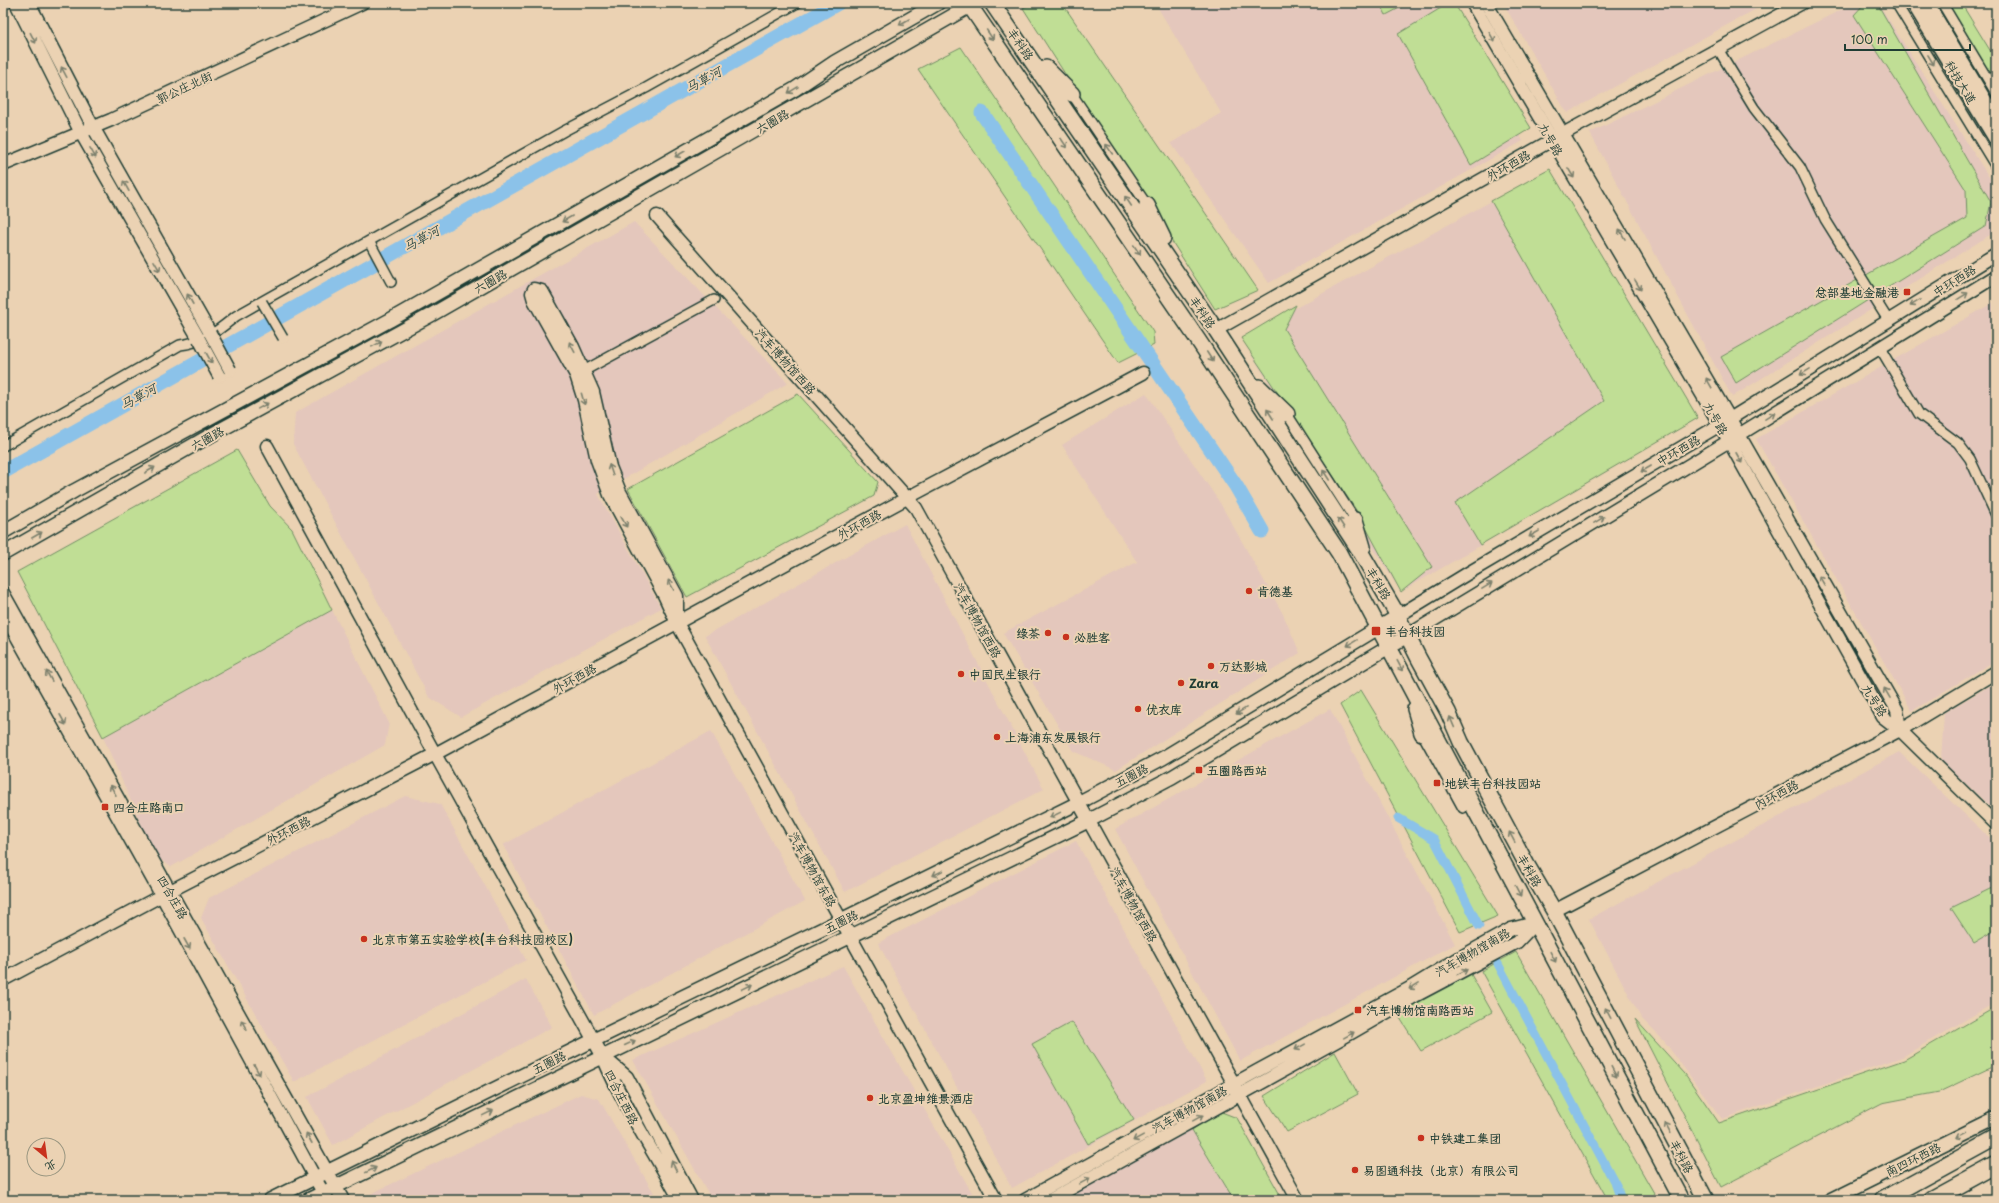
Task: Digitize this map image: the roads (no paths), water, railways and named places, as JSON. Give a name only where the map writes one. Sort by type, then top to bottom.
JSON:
[{"type":"highway","name":"南四环西路","points":[[1883,1200],[1996,1138]]},
{"type":"highway","points":[[1932,1200],[1996,1165]]},
{"type":"main road","name":"六圈路","points":[[3,532],[74,491],[404,312],[795,89],[835,62],[938,3]]},
{"type":"main road","name":"丰科路","points":[[992,3],[1024,47],[1216,330],[1369,566],[1398,616],[1448,712],[1461,742],[1527,865],[1554,911],[1706,1200]]},
{"type":"main road","name":"科技大道","points":[[1913,3],[1996,140]]},
{"type":"main road","name":"科技大道","points":[[1926,3],[1996,119]]},
{"type":"main road","name":"六圈路","points":[[3,554],[227,427],[431,315],[971,4]]},
{"type":"main road","name":"丰科路","points":[[971,4],[1198,340],[1335,547],[1379,627],[1682,1200]]},
{"type":"main road","points":[[1024,47],[1072,94]]},
{"type":"main road","points":[[1147,205],[1166,245],[1174,269]]},
{"type":"main road","points":[[1244,372],[1287,414]]},
{"type":"main road","points":[[1355,520],[1369,566]]},
{"type":"main road","name":"五圈路","points":[[270,1200],[1078,803],[1163,758],[1398,616]]},
{"type":"main road","name":"五圈路","points":[[308,1200],[325,1196],[336,1187],[1088,821],[1172,777],[1408,636]]},
{"type":"main road","points":[[1410,686],[1422,733]]},
{"type":"main road","points":[[1463,808],[1484,836],[1494,844]]},
{"type":"main road","name":"南四环西路","points":[[1830,1200],[1996,1118]]},
{"type":"street","points":[[16,3],[81,133],[204,336]]},
{"type":"street","points":[[28,3],[225,373]]},
{"type":"street","name":"郭公庄北街","points":[[3,165],[81,133],[182,88],[362,3]]},
{"type":"street","points":[[3,446],[180,345],[196,343],[215,333],[236,316],[797,3]]},
{"type":"street","name":"九号路","points":[[1472,3],[1552,140],[1725,422]]},
{"type":"street","name":"九号路","points":[[1486,3],[1563,133],[1734,438],[1883,717],[1900,730],[1996,824]]},
{"type":"street","name":"外环西路","points":[[1216,330],[1563,133],[1802,3]]},
{"type":"street","points":[[1896,3],[1996,167]]},
{"type":"street","points":[[1942,3],[1996,93]]},
{"type":"street","points":[[1718,49],[1754,108],[1800,167],[1825,219],[1888,320]]},
{"type":"street","points":[[1072,94],[1147,205]]},
{"type":"street","name":"汽车博物馆西路","points":[[657,216],[916,508],[1298,1200]]},
{"type":"street","points":[[369,242],[391,282]]},
{"type":"street","name":"中环西路","points":[[1398,616],[1725,422],[1996,254]]},
{"type":"street","name":"中环西路","points":[[1408,636],[1734,438],[1996,276]]},
{"type":"street","points":[[580,374],[542,291],[534,289],[532,293],[534,300],[580,374],[593,392],[610,467],[620,492],[677,596],[677,623]]},
{"type":"street","points":[[580,374],[714,300]]},
{"type":"street","points":[[262,302],[283,338]]},
{"type":"street","points":[[1880,348],[1919,414],[1958,443],[1970,459],[1996,515]]},
{"type":"street","name":"外环西路","points":[[3,980],[166,893],[435,754],[907,498],[1144,373]]},
{"type":"street","points":[[1287,414],[1355,520]]},
{"type":"street","points":[[267,446],[435,754],[603,1057]]},
{"type":"street","name":"四合庄路","points":[[3,593],[166,893],[314,1179],[325,1196]]},
{"type":"street","name":"四合庄路","points":[[3,612],[343,1200]]},
{"type":"street","name":"汽车博物馆东路","points":[[677,623],[996,1200]]},
{"type":"street","name":"内环西路","points":[[1554,911],[1900,730],[1996,672]]},
{"type":"street","points":[[1422,733],[1463,808]]},
{"type":"street","name":"汽车博物馆南路","points":[[1026,1200],[1393,996],[1410,988],[1511,929],[1535,923]]},
{"type":"street","name":"汽车博物馆南路","points":[[1050,1200],[1422,992],[1517,942],[1535,923]]},
{"type":"street","name":"四合庄西路","points":[[603,1057],[614,1083],[640,1132],[653,1150],[680,1200]]},
{"type":"street","name":"四合庄西路","points":[[603,1057],[627,1077],[692,1200]]},
{"type":"waterway","name":"马草河","points":[[3,472],[838,3]]},
{"type":"waterway","points":[[982,113],[1236,486],[1262,531]]},
{"type":"waterway","points":[[1398,818],[1434,839],[1479,926]]},
{"type":"waterway","points":[[1498,964],[1616,1185],[1621,1200]]},
{"type":"place","name":"总部基地金融港","points":[[1907,292]]},
{"type":"place","name":"肯德基","points":[[1249,591]]},
{"type":"place","name":"丰台科技园","points":[[1376,631]]},
{"type":"place","name":"绿茶","points":[[1048,633]]},
{"type":"place","name":"必胜客","points":[[1066,637]]},
{"type":"place","name":"万达影城","points":[[1211,666]]},
{"type":"place","name":"中国民生银行","points":[[961,674]]},
{"type":"place","name":"Zara","points":[[1181,683]]},
{"type":"place","name":"优衣库","points":[[1138,709]]},
{"type":"place","name":"上海浦东发展银行","points":[[997,737]]},
{"type":"place","name":"五圈路西站","points":[[1199,770]]},
{"type":"place","name":"地铁丰台科技园站","points":[[1437,783]]},
{"type":"place","name":"四合庄路南口","points":[[105,807]]},
{"type":"place","name":"北京市第五实验学校(丰台科技园校区)","points":[[364,939]]},
{"type":"place","name":"汽车博物馆南路西站","points":[[1358,1010]]},
{"type":"place","name":"北京盈坤维景酒店","points":[[870,1098]]},
{"type":"place","name":"中铁建工集团","points":[[1421,1138]]},
{"type":"place","name":"易图通科技（北京）有限公司","points":[[1355,1170]]}]
